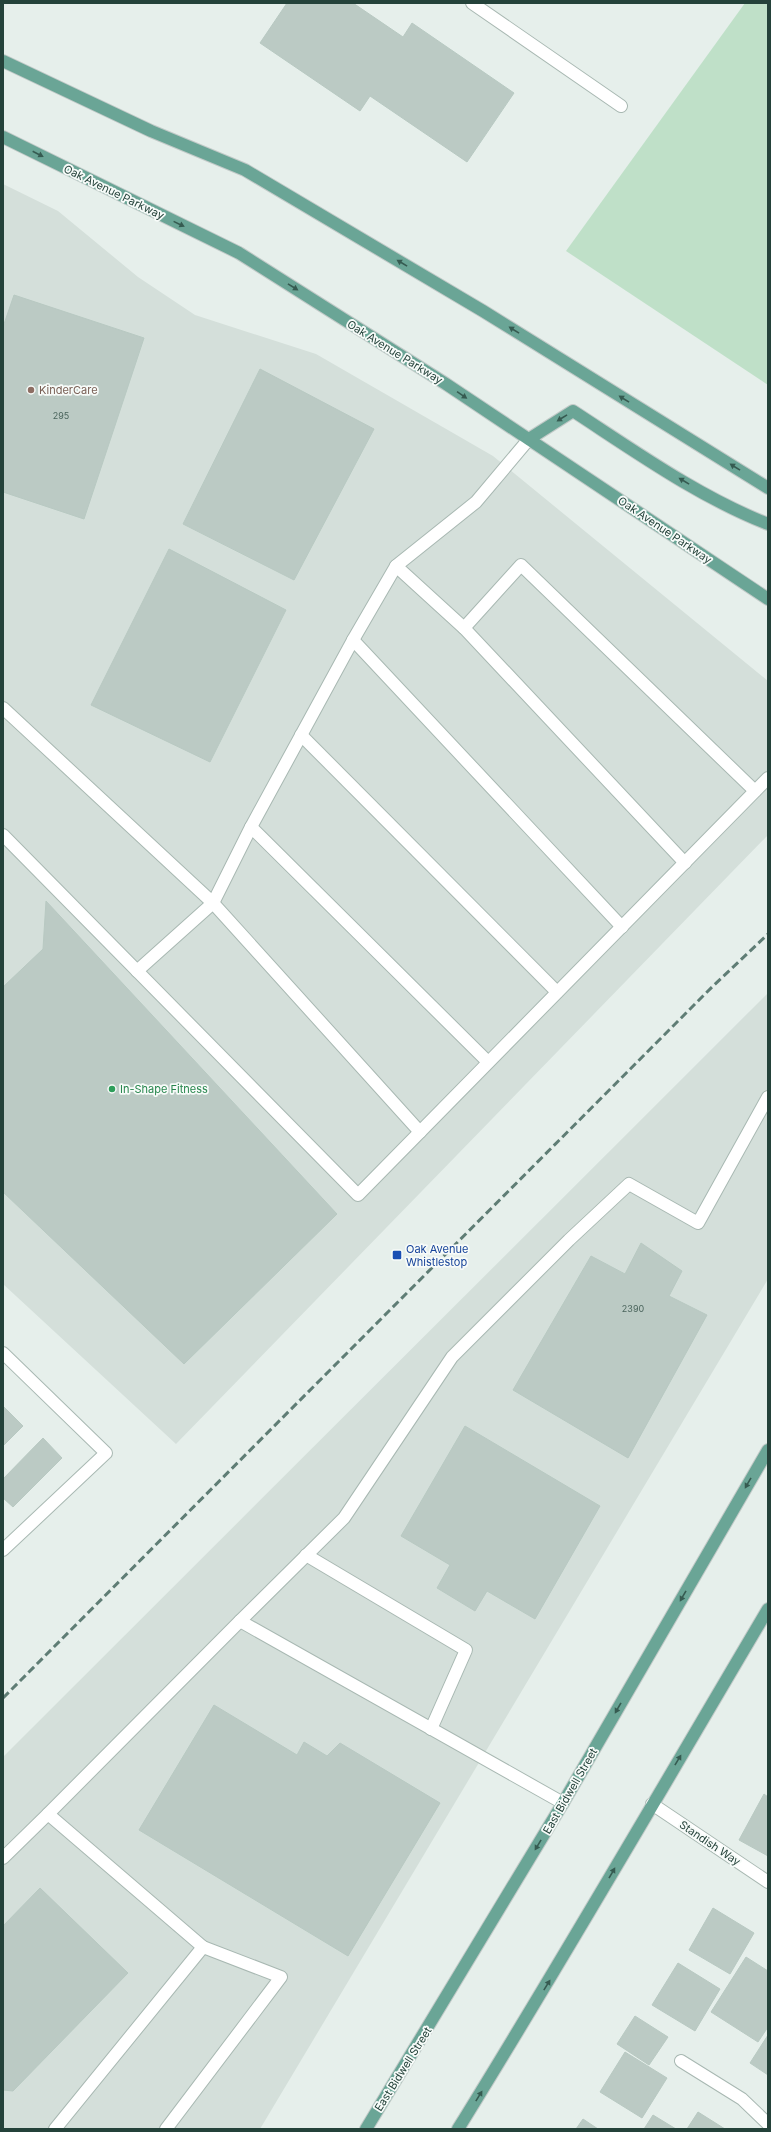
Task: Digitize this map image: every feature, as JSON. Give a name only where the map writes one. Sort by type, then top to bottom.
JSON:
[{"type":"main road","points":[[3,61],[151,131],[245,170],[483,311],[768,488]]},
{"type":"main road","name":"Oak Avenue Parkway","points":[[3,137],[239,253],[440,380],[768,599]]},
{"type":"main road","points":[[528,439],[573,411],[638,453],[734,511],[768,524]]},
{"type":"main road","name":"East Bidwell Street","points":[[366,2129],[563,1803],[768,1450]]},
{"type":"main road","points":[[458,2129],[552,1978],[652,1804],[768,1610]]},
{"type":"street","points":[[472,3],[621,106]]},
{"type":"street","points":[[137,971],[213,903],[251,827],[353,640],[396,566],[476,502],[528,439]]},
{"type":"street","points":[[464,628],[521,565],[756,791]]},
{"type":"street","points":[[396,566],[464,628],[685,863]]},
{"type":"street","points":[[353,640],[622,927]]},
{"type":"street","points":[[3,708],[213,903],[420,1132]]},
{"type":"street","points":[[301,735],[557,992]]},
{"type":"street","points":[[3,835],[358,1195],[768,778]]},
{"type":"street","points":[[251,827],[488,1062]]},
{"type":"street","points":[[3,1858],[344,1518],[452,1357],[569,1240],[629,1184],[698,1223],[768,1097]]},
{"type":"street","points":[[3,1353],[106,1453],[3,1550]]},
{"type":"street","points":[[306,1556],[466,1650],[431,1729]]},
{"type":"street","points":[[240,1621],[563,1803]]},
{"type":"street","name":"Standish Way","points":[[652,1804],[768,1882]]},
{"type":"street","points":[[48,1814],[203,1947],[281,1977],[166,2129]]},
{"type":"street","points":[[55,2129],[203,1947]]},
{"type":"street","points":[[682,2061],[742,2099],[768,2124]]},
{"type":"shaded area","points":[[3,184],[58,211],[138,277],[195,315],[316,354],[493,456],[768,681],[768,835],[176,1444],[3,1284]]},
{"type":"shaded area","points":[[768,993],[768,1279],[260,2129],[3,2129],[3,1757]]},
{"type":"green space","points":[[745,3],[768,3],[768,385],[566,251]]},
{"type":"building","points":[[287,3],[353,3],[403,37],[412,23],[514,93],[467,162],[370,96],[360,111],[260,43]]},
{"type":"building","points":[[14,295],[144,338],[84,519],[3,492],[3,327]]},
{"type":"building","points":[[260,369],[374,429],[294,580],[183,524]]},
{"type":"building","points":[[169,549],[286,610],[210,762],[91,705]]},
{"type":"building","name":"In-Shape Fitness","points":[[46,901],[337,1214],[184,1364],[3,1192],[3,987],[43,949]]},
{"type":"building","points":[[641,1243],[682,1271],[669,1296],[707,1315],[628,1458],[513,1390],[591,1256],[625,1274]]},
{"type":"building","points":[[3,1406],[23,1426],[4,1445],[3,1443]]},
{"type":"building","points":[[465,1426],[600,1506],[535,1619],[487,1591],[475,1611],[437,1588],[450,1565],[401,1536]]},
{"type":"building","points":[[43,1438],[62,1458],[13,1507],[3,1498],[3,1479]]},
{"type":"building","points":[[214,1705],[297,1755],[304,1742],[327,1756],[340,1743],[440,1803],[348,1956],[139,1830]]},
{"type":"building","points":[[764,1794],[768,1797],[768,1856],[739,1840]]},
{"type":"building","points":[[40,1888],[128,1973],[13,2091],[3,2090],[3,1926]]},
{"type":"building","points":[[713,1908],[754,1933],[730,1974],[689,1950]]},
{"type":"building","points":[[746,1957],[768,1971],[768,2027],[758,2042],[711,2012]]},
{"type":"building","points":[[678,1963],[720,1989],[695,2031],[652,2005]]},
{"type":"building","points":[[635,2016],[668,2037],[649,2065],[617,2044]]},
{"type":"building","points":[[768,2035],[768,2075],[750,2063]]},
{"type":"building","points":[[625,2052],[667,2078],[642,2118],[600,2092]]},
{"type":"building","points":[[698,2112],[725,2129],[687,2129]]},
{"type":"building","points":[[653,2115],[676,2129],[644,2129]]},
{"type":"building","points":[[583,2119],[598,2129],[576,2129]]},
{"type":"railway","points":[[3,1698],[713,986],[768,934]]},
{"type":"place","name":"KinderCare","points":[[31,390]]},
{"type":"place","name":"In-Shape Fitness","points":[[112,1089]]},
{"type":"place","name":"Oak Avenue Whistlestop","points":[[397,1255]]}]
